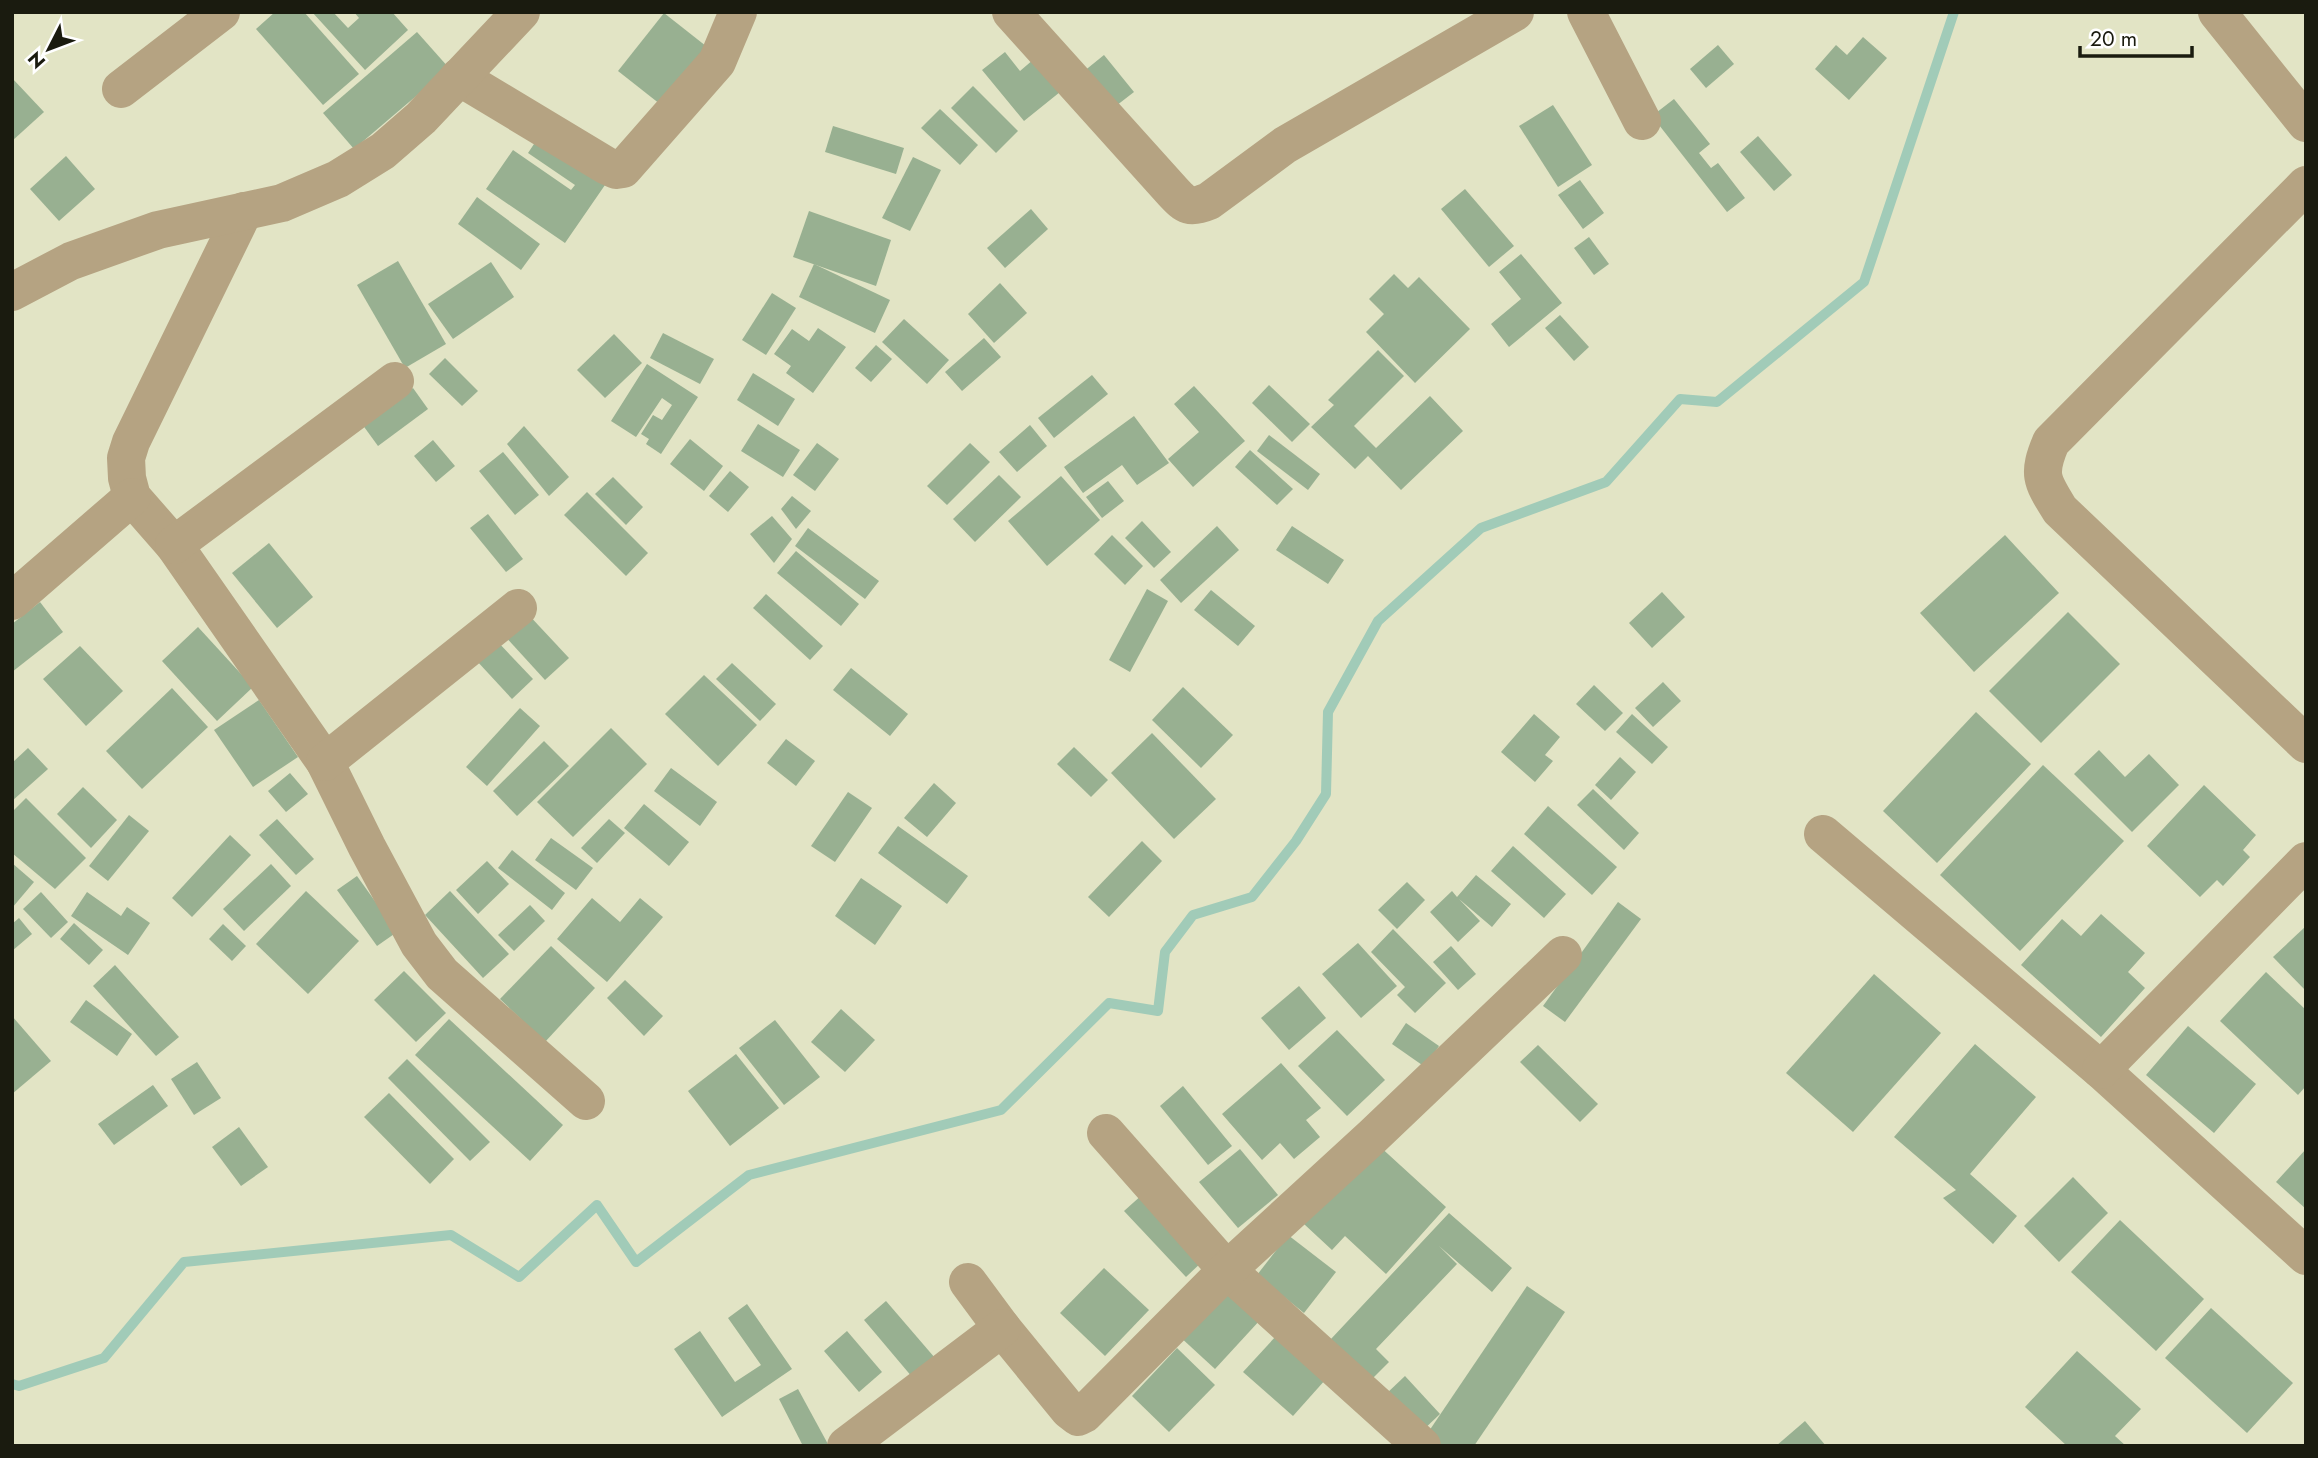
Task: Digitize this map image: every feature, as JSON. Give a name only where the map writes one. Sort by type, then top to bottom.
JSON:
[{"type":"street","points":[[121,89],[221,12]]},
{"type":"street","points":[[12,292],[71,261],[146,234],[282,203],[338,179],[383,151],[421,118],[521,12]]},
{"type":"street","points":[[459,77],[607,166],[616,170],[623,169],[717,62],[738,12]]},
{"type":"street","points":[[1011,12],[1172,192],[1184,204],[1196,207],[1209,201],[1285,145],[1515,12]]},
{"type":"street","points":[[1586,12],[1642,121]]},
{"type":"street","points":[[2217,12],[2306,123]]},
{"type":"street","points":[[2306,185],[2051,442],[2042,463],[2045,485],[2060,510],[2306,744]]},
{"type":"street","points":[[244,211],[131,442],[126,458],[132,497],[174,545],[325,762],[419,944],[442,974],[586,1101]]},
{"type":"street","points":[[174,545],[395,381]]},
{"type":"street","points":[[12,601],[132,497]]},
{"type":"street","points":[[325,762],[518,607]]},
{"type":"street","points":[[1823,834],[2101,1070],[2306,1256]]},
{"type":"street","points":[[2101,1070],[2306,861]]},
{"type":"street","points":[[968,1282],[1069,1410],[1078,1417],[1084,1414],[1227,1270],[1563,955]]},
{"type":"street","points":[[1106,1133],[1227,1270],[1422,1446]]},
{"type":"street","points":[[846,1446],[1002,1328]]},
{"type":"building","points":[[275,12],[304,12],[359,74],[323,105],[256,29]]},
{"type":"building","points":[[312,12],[333,12],[348,28],[359,18],[354,12],[392,12],[408,30],[365,70]]},
{"type":"building","points":[[664,13],[711,50],[665,108],[618,71]]},
{"type":"building","points":[[417,32],[449,68],[354,149],[323,113]]},
{"type":"building","points":[[1863,37],[1887,58],[1849,100],[1815,69],[1836,45],[1847,55]]},
{"type":"building","points":[[1718,45],[1734,64],[1706,88],[1690,69]]},
{"type":"building","points":[[1005,52],[1020,71],[1034,59],[1060,92],[1024,121],[982,70]]},
{"type":"building","points":[[1104,55],[1134,92],[1112,109],[1083,72]]},
{"type":"building","points":[[12,78],[44,112],[12,141]]},
{"type":"building","points":[[973,86],[1018,131],[996,153],[951,108]]},
{"type":"building","points":[[1674,99],[1710,144],[1699,153],[1711,168],[1718,163],[1745,198],[1727,212],[1652,116]]},
{"type":"building","points":[[1553,105],[1592,165],[1558,187],[1519,126]]},
{"type":"building","points":[[940,109],[978,145],[960,165],[921,128]]},
{"type":"building","points":[[833,126],[904,148],[896,174],[825,152]]},
{"type":"building","points":[[1758,136],[1792,175],[1774,191],[1740,152]]},
{"type":"building","points":[[538,138],[605,185],[565,243],[486,189],[513,150],[571,190],[575,185],[528,153]]},
{"type":"building","points":[[66,156],[95,189],[59,221],[30,189]]},
{"type":"building","points":[[913,157],[941,170],[910,231],[882,218]]},
{"type":"building","points":[[1580,180],[1604,213],[1583,229],[1558,195]]},
{"type":"building","points":[[1465,189],[1514,246],[1489,267],[1441,209]]},
{"type":"building","points":[[477,197],[540,244],[521,270],[458,224]]},
{"type":"building","points":[[1031,209],[1048,229],[1005,268],[987,248]]},
{"type":"building","points":[[809,211],[891,240],[876,286],[793,257]]},
{"type":"building","points":[[1589,237],[1609,264],[1594,275],[1574,248]]},
{"type":"building","points":[[1521,254],[1562,303],[1509,347],[1491,324],[1521,299],[1499,272]]},
{"type":"building","points":[[398,261],[446,344],[405,368],[357,285]]},
{"type":"building","points":[[491,262],[514,297],[453,339],[428,304]]},
{"type":"building","points":[[814,264],[890,300],[875,333],[799,297]]},
{"type":"building","points":[[1394,274],[1408,288],[1419,277],[1470,329],[1415,383],[1366,332],[1384,314],[1369,299]]},
{"type":"building","points":[[1000,283],[1027,313],[994,343],[968,314]]},
{"type":"building","points":[[772,293],[796,308],[766,355],[742,340]]},
{"type":"building","points":[[1560,315],[1589,347],[1574,361],[1545,328]]},
{"type":"building","points":[[904,319],[949,360],[927,384],[882,342]]},
{"type":"building","points":[[818,328],[846,347],[813,393],[786,373],[791,366],[774,354],[792,329],[809,341]]},
{"type":"building","points":[[663,333],[714,359],[700,384],[650,358]]},
{"type":"building","points":[[614,334],[642,363],[605,398],[577,370]]},
{"type":"building","points":[[984,338],[1001,357],[962,391],[945,372]]},
{"type":"building","points":[[876,345],[892,359],[871,382],[855,368]]},
{"type":"building","points":[[1378,350],[1404,376],[1354,426],[1376,448],[1430,396],[1463,431],[1401,490],[1368,456],[1355,469],[1311,427],[1334,405],[1328,400]]},
{"type":"building","points":[[445,358],[478,391],[462,406],[429,374]]},
{"type":"building","points":[[647,364],[698,397],[661,454],[646,444],[649,439],[641,434],[653,415],[662,420],[672,405],[662,398],[636,437],[611,421]]},
{"type":"building","points":[[753,373],[795,399],[778,426],[737,400]]},
{"type":"building","points":[[1092,375],[1108,394],[1054,438],[1038,418]]},
{"type":"building","points":[[1269,385],[1310,424],[1292,442],[1252,403]]},
{"type":"building","points":[[1194,386],[1245,441],[1193,487],[1168,459],[1199,432],[1174,404]]},
{"type":"building","points":[[413,388],[428,409],[378,446],[362,424]]},
{"type":"building","points":[[1134,416],[1169,463],[1137,485],[1122,465],[1083,493],[1064,467]]},
{"type":"building","points":[[758,424],[800,450],[783,477],[741,451]]},
{"type":"building","points":[[1030,425],[1047,446],[1017,472],[999,452]]},
{"type":"building","points":[[524,426],[569,477],[549,496],[507,444]]},
{"type":"building","points":[[1269,435],[1320,474],[1308,490],[1257,451]]},
{"type":"building","points":[[690,439],[723,466],[704,491],[670,464]]},
{"type":"building","points":[[433,440],[455,466],[436,482],[414,456]]},
{"type":"building","points":[[817,443],[839,459],[815,491],[793,475]]},
{"type":"building","points":[[970,443],[990,462],[947,505],[927,486]]},
{"type":"building","points":[[1250,450],[1293,489],[1277,505],[1235,467]]},
{"type":"building","points":[[503,452],[539,495],[515,515],[479,471]]},
{"type":"building","points":[[730,471],[749,487],[728,512],[709,496]]},
{"type":"building","points":[[999,475],[1021,497],[975,542],[953,519]]},
{"type":"building","points":[[1061,476],[1100,520],[1047,566],[1008,521]]},
{"type":"building","points":[[613,477],[643,507],[626,525],[595,494]]},
{"type":"building","points":[[1108,481],[1124,501],[1102,518],[1086,497]]},
{"type":"building","points":[[587,492],[648,553],[626,576],[564,515]]},
{"type":"building","points":[[792,496],[811,511],[796,529],[781,509]]},
{"type":"building","points":[[488,514],[523,559],[506,572],[470,528]]},
{"type":"building","points":[[772,516],[792,539],[774,563],[750,534]]},
{"type":"building","points":[[1142,521],[1171,552],[1154,568],[1125,538]]},
{"type":"building","points":[[1217,526],[1239,550],[1181,603],[1160,580]]},
{"type":"building","points":[[1292,526],[1344,560],[1328,584],[1276,550]]},
{"type":"building","points":[[808,528],[879,581],[865,599],[795,546]]},
{"type":"building","points":[[1112,535],[1143,566],[1125,585],[1094,554]]},
{"type":"building","points":[[2005,535],[2059,593],[1974,672],[1920,613]]},
{"type":"building","points":[[269,543],[313,597],[277,628],[232,573]]},
{"type":"building","points":[[796,551],[859,604],[841,626],[777,573]]},
{"type":"building","points":[[1147,589],[1168,601],[1130,672],[1109,660]]},
{"type":"building","points":[[1211,590],[1255,626],[1238,646],[1194,610]]},
{"type":"building","points":[[1662,592],[1685,617],[1652,648],[1629,623]]},
{"type":"building","points":[[766,594],[823,646],[810,660],[753,608]]},
{"type":"building","points":[[40,602],[63,632],[12,672],[12,624]]},
{"type":"building","points":[[526,612],[569,658],[545,680],[502,633]]},
{"type":"building","points":[[2068,612],[2120,664],[2041,743],[1989,691]]},
{"type":"building","points":[[198,627],[253,687],[217,721],[162,661]]},
{"type":"building","points":[[496,640],[533,679],[512,699],[476,660]]},
{"type":"building","points":[[80,646],[123,691],[86,726],[43,679]]},
{"type":"building","points":[[732,663],[776,704],[760,721],[716,679]]},
{"type":"building","points":[[851,668],[908,714],[890,736],[833,690]]},
{"type":"building","points":[[704,675],[757,725],[718,766],[665,714]]},
{"type":"building","points":[[1663,682],[1681,701],[1653,727],[1635,708]]},
{"type":"building","points":[[1594,685],[1623,713],[1605,731],[1576,704]]},
{"type":"building","points":[[1183,687],[1233,735],[1201,768],[1152,720]]},
{"type":"building","points":[[172,688],[208,727],[142,789],[106,751]]},
{"type":"building","points":[[259,700],[298,757],[253,787],[214,730]]},
{"type":"building","points":[[520,708],[540,726],[487,786],[466,767]]},
{"type":"building","points":[[1976,712],[2031,764],[1937,863],[1883,811]]},
{"type":"building","points":[[1534,714],[1560,737],[1545,755],[1553,761],[1535,782],[1501,752]]},
{"type":"building","points":[[1632,714],[1668,747],[1652,764],[1616,732]]},
{"type":"building","points":[[611,728],[647,764],[573,837],[537,802]]},
{"type":"building","points":[[1152,733],[1216,799],[1174,839],[1111,773]]},
{"type":"building","points":[[786,739],[815,761],[796,786],[767,763]]},
{"type":"building","points":[[544,741],[569,766],[517,816],[493,791]]},
{"type":"building","points":[[1074,747],[1108,780],[1091,797],[1057,764]]},
{"type":"building","points":[[28,748],[48,769],[12,801],[12,763]]},
{"type":"building","points":[[2099,750],[2125,777],[2149,754],[2179,785],[2132,832],[2074,774]]},
{"type":"building","points":[[1620,757],[1636,772],[1611,800],[1595,785]]},
{"type":"building","points":[[2043,765],[2124,841],[2020,951],[1940,875]]},
{"type":"building","points":[[671,768],[717,802],[700,826],[654,791]]},
{"type":"building","points":[[290,773],[308,794],[286,812],[268,791]]},
{"type":"building","points":[[934,783],[956,803],[927,837],[904,818]]},
{"type":"building","points":[[2204,785],[2256,835],[2243,850],[2250,857],[2223,886],[2217,880],[2200,897],[2147,846]]},
{"type":"building","points":[[83,787],[117,820],[91,848],[57,814]]},
{"type":"building","points":[[1593,789],[1639,833],[1624,850],[1577,805]]},
{"type":"building","points":[[848,792],[872,808],[835,862],[811,846]]},
{"type":"building","points":[[26,798],[86,858],[55,889],[12,853],[12,812]]},
{"type":"building","points":[[644,804],[689,842],[669,866],[624,828]]},
{"type":"building","points":[[1548,806],[1617,867],[1592,895],[1524,834]]},
{"type":"building","points":[[129,815],[149,831],[108,881],[89,866]]},
{"type":"building","points":[[277,819],[314,859],[296,875],[259,835]]},
{"type":"building","points":[[609,819],[625,833],[597,863],[581,848]]},
{"type":"building","points":[[898,826],[968,876],[947,904],[878,853]]},
{"type":"building","points":[[230,835],[251,855],[192,917],[172,898]]},
{"type":"building","points":[[551,838],[593,868],[576,890],[535,860]]},
{"type":"building","points":[[1142,841],[1162,861],[1109,917],[1088,897]]},
{"type":"building","points":[[1513,846],[1566,894],[1544,918],[1491,871]]},
{"type":"building","points":[[512,850],[565,893],[552,910],[498,868]]},
{"type":"building","points":[[487,861],[509,884],[478,914],[456,890]]},
{"type":"building","points":[[12,863],[34,882],[12,908]]},
{"type":"building","points":[[271,864],[291,886],[244,931],[223,909]]},
{"type":"building","points":[[1476,875],[1511,904],[1492,927],[1459,899],[1480,921],[1458,942],[1430,912],[1452,891],[1457,897]]},
{"type":"building","points":[[357,876],[397,932],[377,946],[337,890]]},
{"type":"building","points":[[861,878],[902,906],[875,945],[835,916]]},
{"type":"building","points":[[1407,882],[1425,900],[1397,929],[1378,910]]},
{"type":"building","points":[[306,891],[359,941],[308,994],[256,944]]},
{"type":"building","points":[[450,891],[509,954],[483,978],[425,915]]},
{"type":"building","points":[[41,892],[68,922],[51,938],[23,909]]},
{"type":"building","points":[[87,892],[121,916],[127,907],[150,923],[128,955],[71,916]]},
{"type":"building","points":[[592,898],[620,922],[640,898],[663,917],[607,982],[557,939]]},
{"type":"building","points":[[1618,902],[1641,919],[1565,1022],[1543,1006]]},
{"type":"building","points":[[530,905],[545,921],[514,951],[498,935]]},
{"type":"building","points":[[2101,914],[2145,953],[2128,972],[2145,988],[2101,1037],[2021,965],[2062,919],[2081,936]]},
{"type":"building","points":[[19,918],[32,934],[12,951],[12,924]]},
{"type":"building","points":[[74,923],[103,950],[89,965],[60,939]]},
{"type":"building","points":[[223,924],[246,946],[232,961],[209,939]]},
{"type":"building","points":[[2306,926],[2306,991],[2273,957]]},
{"type":"building","points":[[1393,929],[1446,983],[1415,1013],[1397,995],[1405,987],[1371,952]]},
{"type":"building","points":[[1358,943],[1397,986],[1361,1018],[1322,974]]},
{"type":"building","points":[[551,946],[595,988],[545,1042],[500,999]]},
{"type":"building","points":[[1451,946],[1476,974],[1458,990],[1433,962]]},
{"type":"building","points":[[115,965],[179,1037],[156,1056],[93,986]]},
{"type":"building","points":[[404,971],[446,1013],[416,1042],[374,1000]]},
{"type":"building","points":[[2266,972],[2306,1010],[2306,1086],[2298,1095],[2220,1021]]},
{"type":"building","points":[[1874,974],[1941,1033],[1853,1132],[1786,1073]]},
{"type":"building","points":[[625,980],[663,1016],[644,1036],[607,998]]},
{"type":"building","points":[[1299,986],[1326,1018],[1289,1050],[1261,1018]]},
{"type":"building","points":[[86,1000],[132,1034],[117,1056],[70,1022]]},
{"type":"building","points":[[841,1009],[875,1040],[845,1072],[811,1042]]},
{"type":"building","points":[[12,1016],[51,1061],[12,1094]]},
{"type":"building","points":[[449,1019],[563,1125],[530,1161],[415,1055]]},
{"type":"building","points":[[775,1020],[820,1077],[784,1105],[739,1048]]},
{"type":"building","points":[[1406,1023],[1439,1046],[1425,1067],[1392,1044]]},
{"type":"building","points":[[2188,1026],[2256,1084],[2214,1133],[2146,1075]]},
{"type":"building","points":[[1337,1030],[1385,1080],[1347,1116],[1298,1066]]},
{"type":"building","points":[[1975,1044],[2036,1097],[1970,1174],[2017,1216],[1993,1244],[1943,1198],[1956,1190],[1894,1137]]},
{"type":"building","points":[[1538,1045],[1598,1104],[1580,1122],[1520,1062]]},
{"type":"building","points":[[736,1054],[779,1108],[730,1146],[688,1091]]},
{"type":"building","points":[[407,1059],[490,1142],[470,1161],[388,1078]]},
{"type":"building","points":[[197,1062],[221,1098],[194,1115],[171,1079]]},
{"type":"building","points":[[1281,1063],[1321,1108],[1306,1120],[1320,1137],[1294,1159],[1280,1143],[1262,1160],[1222,1114]]},
{"type":"building","points":[[153,1085],[168,1106],[114,1145],[98,1124]]},
{"type":"building","points":[[1183,1086],[1232,1146],[1208,1165],[1160,1106]]},
{"type":"building","points":[[389,1093],[454,1159],[430,1184],[364,1117]]},
{"type":"building","points":[[239,1127],[268,1167],[241,1186],[212,1147]]},
{"type":"building","points":[[1377,1144],[1446,1207],[1386,1274],[1345,1236],[1332,1250],[1304,1224]]},
{"type":"building","points":[[1240,1149],[1278,1195],[1238,1228],[1199,1182]]},
{"type":"building","points":[[2306,1149],[2306,1209],[2276,1182]]},
{"type":"building","points":[[2073,1177],[2108,1213],[2059,1262],[2024,1226]]},
{"type":"building","points":[[1143,1194],[1205,1259],[1186,1277],[1124,1211]]},
{"type":"building","points":[[1449,1213],[1512,1268],[1492,1292],[1439,1246],[1457,1264],[1376,1349],[1389,1362],[1372,1379],[1331,1339]]},
{"type":"building","points":[[2120,1220],[2204,1299],[2156,1351],[2071,1272]]},
{"type":"building","points":[[1288,1235],[1336,1272],[1304,1313],[1257,1275]]},
{"type":"building","points":[[1104,1268],[1149,1310],[1105,1356],[1060,1313]]},
{"type":"building","points":[[1224,1286],[1261,1319],[1215,1369],[1178,1335]]},
{"type":"building","points":[[1527,1286],[1565,1312],[1474,1446],[1439,1446],[1425,1437]]},
{"type":"building","points":[[886,1301],[941,1365],[918,1384],[864,1320]]},
{"type":"building","points":[[747,1304],[792,1369],[722,1417],[674,1349],[700,1331],[735,1382],[761,1365],[728,1318]]},
{"type":"building","points":[[2211,1308],[2293,1383],[2247,1433],[2165,1358]]},
{"type":"building","points":[[847,1331],[882,1372],[859,1392],[824,1351]]},
{"type":"building","points":[[1277,1335],[1326,1379],[1293,1416],[1243,1372]]},
{"type":"building","points":[[1177,1348],[1215,1385],[1169,1432],[1132,1396]]},
{"type":"building","points":[[2077,1351],[2141,1409],[2115,1436],[2126,1446],[2067,1446],[2025,1407]]},
{"type":"building","points":[[1405,1376],[1440,1414],[1420,1433],[1385,1395]]},
{"type":"building","points":[[798,1389],[829,1446],[803,1446],[779,1399]]},
{"type":"building","points":[[1805,1421],[1826,1446],[1776,1446]]},
{"type":"waterway","points":[[12,1384],[19,1386],[104,1358],[184,1262],[451,1235],[519,1277],[597,1205],[636,1262],[749,1175],[1001,1110],[1109,1003],[1158,1011],[1165,952],[1193,915],[1252,897],[1296,841],[1326,794],[1328,712],[1378,621],[1481,528],[1606,482],[1680,399],[1717,402],[1864,282],[1954,12]]}]
